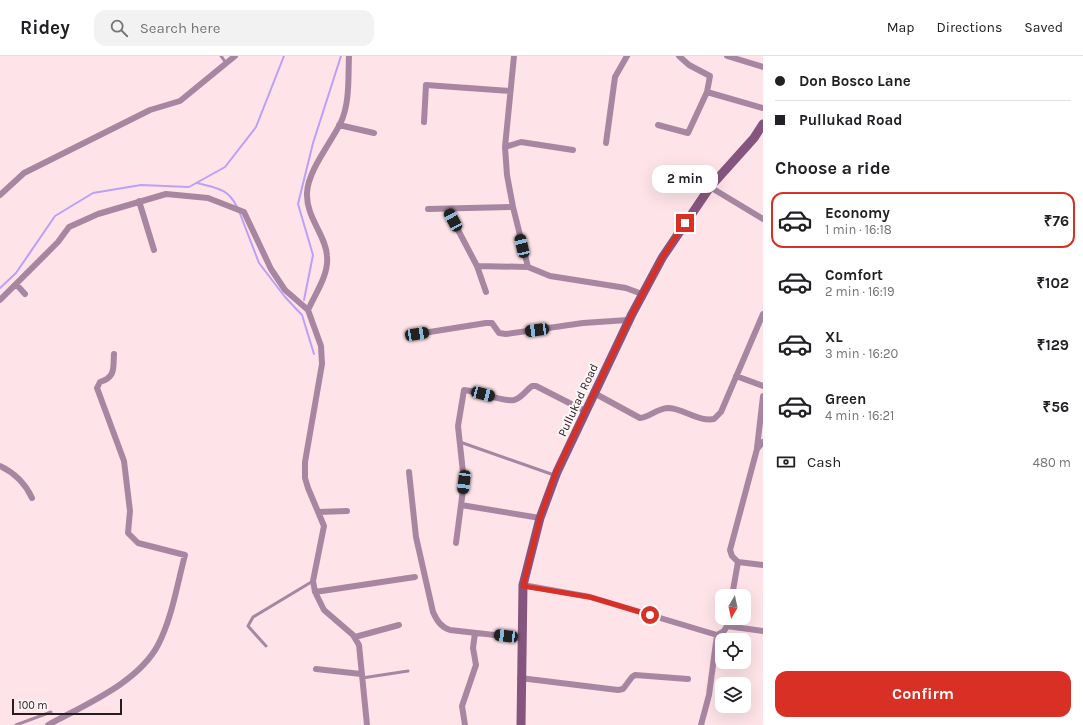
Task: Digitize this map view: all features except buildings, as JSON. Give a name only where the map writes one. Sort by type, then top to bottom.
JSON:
[{"type":"street","points":[[0,196],[30,169],[150,110],[180,102],[235,56]]},
{"type":"street","points":[[308,310],[324,277],[327,256],[309,210],[307,192],[311,177],[339,125],[347,104],[349,56]]},
{"type":"street","points":[[514,56],[505,147],[507,175],[513,207],[528,267]]},
{"type":"street","points":[[606,143],[615,77],[627,56]]},
{"type":"street","points":[[658,125],[688,133],[707,92],[710,76],[689,65],[679,56]]},
{"type":"street","points":[[727,56],[763,67]]},
{"type":"street","points":[[424,122],[426,85],[510,91]]},
{"type":"street","points":[[707,92],[763,108]]},
{"type":"street","points":[[339,125],[374,133]]},
{"type":"street","name":"Pullukad Road","points":[[520,725],[523,586],[540,518],[555,476],[628,320],[662,258],[710,187],[762,129]]},
{"type":"street","points":[[505,147],[521,142],[573,150]]},
{"type":"street","points":[[710,187],[763,219]]},
{"type":"street","points":[[0,300],[58,242],[69,227],[98,214],[166,194],[208,198],[244,212],[262,251],[285,290],[308,310],[322,356],[305,462],[305,478],[324,526],[324,533],[313,581],[315,592],[324,610],[355,637],[359,645],[367,725]]},
{"type":"street","points":[[139,201],[154,250]]},
{"type":"street","points":[[428,209],[513,207]]},
{"type":"street","points":[[447,209],[478,266],[486,292]]},
{"type":"street","points":[[478,266],[528,267],[550,276],[626,288],[642,294]]},
{"type":"street","points":[[16,284],[25,294]]},
{"type":"street","points":[[594,393],[636,417],[644,417],[654,411],[670,408],[709,420],[714,419],[721,412],[761,322],[763,314]]},
{"type":"street","points":[[417,334],[486,323],[492,323],[499,333],[506,334],[583,323],[628,320]]},
{"type":"street","points":[[48,725],[130,678],[148,659],[157,647],[163,633],[185,555],[138,543],[128,533],[130,511],[124,461],[97,388],[100,382],[109,379],[112,376],[114,354]]},
{"type":"street","points":[[736,376],[763,386]]},
{"type":"street","points":[[456,542],[464,482],[458,426],[464,390],[515,400],[522,396],[532,386],[536,386],[585,410]]},
{"type":"street","points":[[763,396],[757,449],[730,550],[732,556],[738,562],[763,565]]},
{"type":"street","points":[[757,449],[763,442]]},
{"type":"street","points":[[0,466],[12,472],[27,486],[32,498]]},
{"type":"street","points":[[409,472],[416,537],[433,612],[444,628],[522,638]]},
{"type":"street","points":[[461,505],[540,518]]},
{"type":"street","points":[[318,512],[347,511]]},
{"type":"street","points":[[733,589],[738,562]]},
{"type":"street","points":[[315,592],[415,577]]},
{"type":"street","points":[[523,586],[590,597],[715,634]]},
{"type":"street","points":[[355,637],[399,625]]},
{"type":"street","points":[[720,633],[724,631],[727,626],[763,631]]},
{"type":"street","points":[[465,725],[462,706],[476,665],[473,648],[475,633]]},
{"type":"street","points":[[701,725],[709,695],[715,650]]},
{"type":"street","points":[[316,669],[362,676]]},
{"type":"street","points":[[520,678],[618,690],[623,689],[635,675],[688,679]]},
{"type":"lane","points":[[221,56],[227,64]]},
{"type":"lane","points":[[460,442],[555,476]]},
{"type":"lane","points":[[266,646],[248,626],[249,622],[254,617],[313,581]]},
{"type":"lane","points":[[362,676],[408,671]]},
{"type":"lane","points":[[16,725],[51,712]]},
{"type":"waterway","points":[[0,288],[16,273],[55,216],[93,193],[141,185],[189,187],[225,167],[256,127],[284,56]]},
{"type":"waterway","points":[[304,300],[313,255],[298,204],[313,143],[341,56]]},
{"type":"waterway","points":[[197,183],[225,192],[230,196],[237,207]]},
{"type":"waterway","points":[[239,211],[259,263],[285,297],[302,315],[314,354]]},
{"type":"route","points":[[650,615],[590,597],[523,586],[530,553],[540,518],[556,472],[632,314],[662,258],[685,223]]}]
